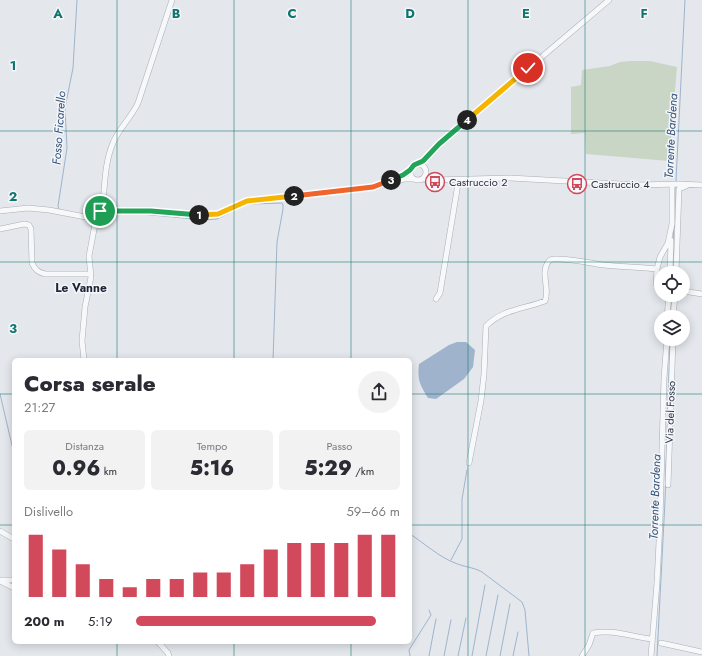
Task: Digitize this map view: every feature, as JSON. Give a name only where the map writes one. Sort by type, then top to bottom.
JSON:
[{"type":"street","points":[[84,358],[82,341],[85,307],[91,284],[90,256],[99,215],[107,160],[116,135],[134,112],[138,103],[172,0]]},
{"type":"street","points":[[384,184],[403,175],[410,170],[412,166],[428,157],[439,144],[609,0]]},
{"type":"street","points":[[423,179],[428,157]]},
{"type":"street","points":[[418,164],[422,165],[430,177],[441,180]]},
{"type":"street","points":[[410,170],[410,175],[413,179]]},
{"type":"street","points":[[0,211],[35,208],[99,215],[151,211],[212,215],[223,212],[247,201],[373,187],[413,179],[458,180],[510,178],[638,185],[672,184],[683,187],[693,184],[702,185]]},
{"type":"street","points":[[436,299],[440,293],[458,180]]},
{"type":"street","points":[[670,266],[672,184]]},
{"type":"street","points":[[676,266],[679,186]]},
{"type":"street","points":[[0,229],[24,224],[29,225],[31,229],[32,263],[34,268],[40,273],[91,274]]},
{"type":"street","points":[[657,266],[668,243],[671,227]]},
{"type":"street","points":[[469,463],[481,401],[486,326],[507,311],[545,300],[547,291],[545,269],[547,263],[551,260],[560,259],[610,266],[632,266],[654,269]]},
{"type":"street","points":[[690,292],[702,294]]},
{"type":"street","points":[[651,656],[658,583],[664,378],[666,346]]},
{"type":"street","name":"Via del Fosso","points":[[668,485],[673,346]]},
{"type":"street","points":[[0,531],[12,538]]},
{"type":"street","points":[[0,580],[12,580]]},
{"type":"street","points":[[0,580],[12,587]]},
{"type":"street","points":[[582,656],[589,645],[593,633],[613,633],[652,639]]},
{"type":"street","points":[[661,643],[702,652]]},
{"type":"street","points":[[160,644],[168,653],[168,656]]},
{"type":"green space","points":[[650,61],[677,67],[669,161],[586,154],[585,133],[571,134],[571,87],[581,85],[582,70],[610,66],[620,62]]},
{"type":"water","points":[[457,342],[466,342],[475,350],[473,367],[464,379],[436,399],[428,398],[420,382],[418,374],[419,364],[449,345]]},
{"type":"waterway","name":"Fosso Ficarello","points":[[59,209],[58,206],[67,148],[65,108],[73,68],[77,0]]},
{"type":"waterway","name":"Torrente Bardena","points":[[676,181],[685,0]]},
{"type":"waterway","name":"Torrente Bardena","points":[[675,186],[675,209]]},
{"type":"waterway","name":"Fosso Ficarello","points":[[102,214],[142,214],[204,220],[217,219],[245,205],[282,203],[283,209],[277,242],[273,358]]},
{"type":"waterway","name":"Fosso Ficarello","points":[[86,214],[96,215]]},
{"type":"waterway","name":"Torrente Bardena","points":[[673,241],[674,226]]},
{"type":"waterway","name":"Torrente Bardena","points":[[671,302],[671,310]]},
{"type":"waterway","name":"Torrente Bardena","points":[[657,656],[665,501],[670,346]]},
{"type":"waterway","points":[[0,394],[12,445]]},
{"type":"waterway","points":[[451,560],[462,539],[462,499],[467,470]]},
{"type":"waterway","name":"Fosso Ficarello","points":[[412,535],[437,554],[458,564],[482,572],[522,602],[525,610],[529,656]]},
{"type":"waterway","points":[[472,656],[485,585]]},
{"type":"waterway","points":[[486,656],[498,595]]},
{"type":"waterway","points":[[500,656],[510,604]]},
{"type":"waterway","points":[[410,656],[409,650],[431,615],[429,610]]},
{"type":"waterway","points":[[458,656],[466,618]]},
{"type":"waterway","points":[[429,656],[436,619]]},
{"type":"waterway","points":[[444,656],[451,620]]},
{"type":"waterway","points":[[513,656],[518,632]]},
{"type":"place","name":"Castruccio 2","points":[[435,182]]},
{"type":"place","name":"Castruccio 4","points":[[577,184]]},
{"type":"district","name":"Le Vanne","points":[[81,288]]},
{"type":"route","points":[[100,211],[151,211],[212,215],[218,214],[247,201],[373,187],[384,184],[403,175],[410,170],[412,166],[428,157],[439,144],[528,68]]}]
